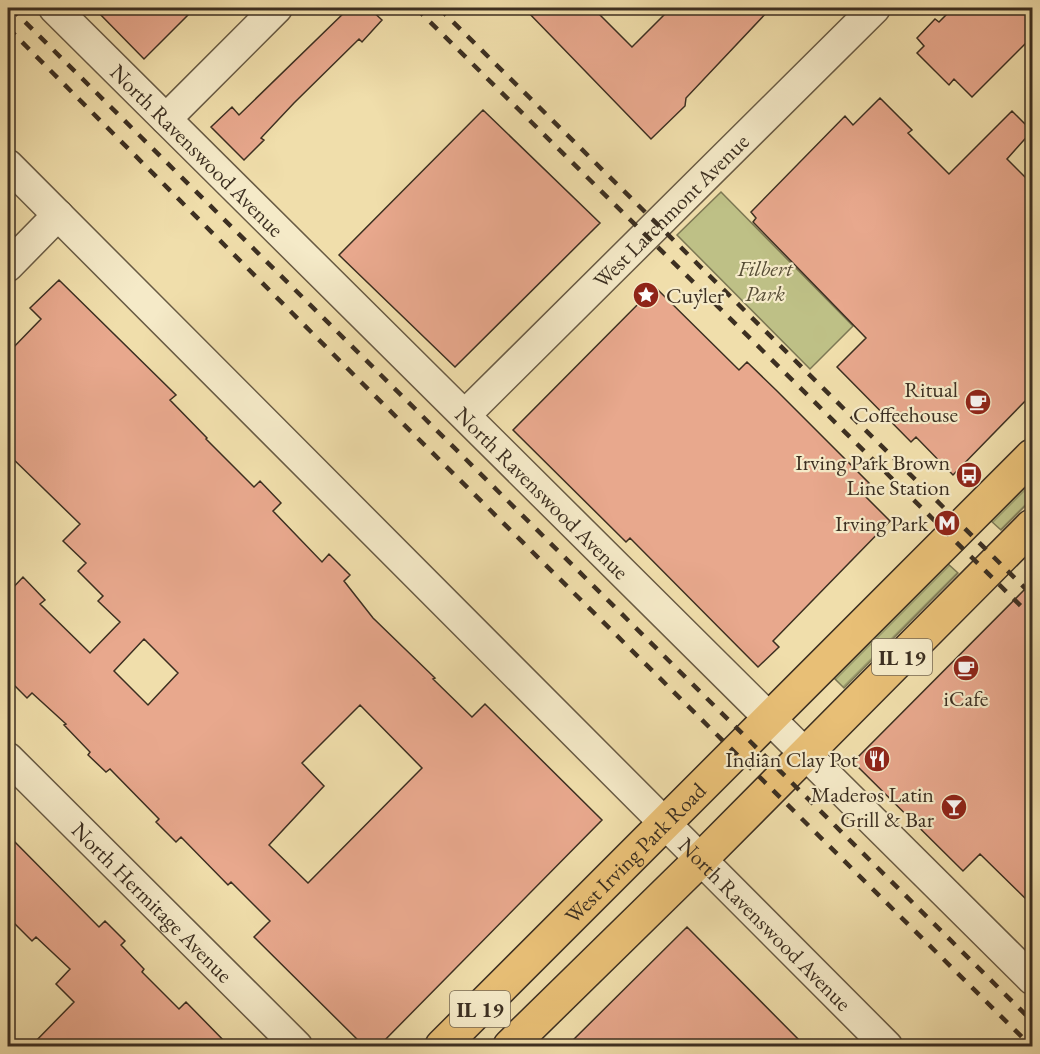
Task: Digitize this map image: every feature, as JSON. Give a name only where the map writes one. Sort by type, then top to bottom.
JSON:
[{"type":"main road","name":"West Irving Park Road","points":[[442,1047],[1032,456]]},
{"type":"main road","name":"IL 19","points":[[510,1047],[700,860],[1032,526]]},
{"type":"street","name":"North Ravenswood Avenue","points":[[54,8],[1032,979]]},
{"type":"street","points":[[166,119],[277,8]]},
{"type":"street","name":"West Larchmont Avenue","points":[[465,415],[874,8]]},
{"type":"street","name":"North Ravenswood Avenue","points":[[8,165],[887,1047]]},
{"type":"street","points":[[8,266],[58,215]]},
{"type":"street","name":"North Hermitage Avenue","points":[[8,758],[297,1047]]},
{"type":"green space","name":"Filbert Park","points":[[721,192],[853,326],[810,369],[677,235]]},
{"type":"green space","points":[[1032,477],[1032,499],[1001,530],[990,520]]},
{"type":"green space","points":[[947,563],[958,573],[844,688],[833,677]]},
{"type":"building","points":[[94,8],[195,8],[144,59]]},
{"type":"building","points":[[349,8],[369,8],[382,20],[362,42],[359,39],[294,103],[261,138],[264,140],[244,160],[211,127],[232,107],[239,115]]},
{"type":"building","points":[[524,8],[593,8],[632,47],[671,8],[771,8],[686,98],[685,106],[651,139]]},
{"type":"building","points":[[953,8],[1032,8],[1032,37],[972,97],[954,79],[949,85],[917,53],[924,46],[917,38],[935,19],[939,22]]},
{"type":"building","points":[[880,98],[912,130],[908,133],[949,174],[1012,111],[1032,131],[1007,159],[1032,184],[1032,394],[953,475],[916,437],[911,442],[837,367],[866,338],[753,222],[756,218],[751,212],[845,116],[853,125]]},
{"type":"building","points":[[483,110],[600,223],[455,367],[339,255]]},
{"type":"building","points":[[59,280],[176,395],[170,400],[206,439],[254,487],[260,481],[281,503],[273,511],[322,562],[329,554],[350,575],[344,581],[373,618],[435,678],[433,679],[472,717],[485,704],[602,820],[378,1047],[365,1047],[254,937],[270,921],[231,882],[228,885],[181,837],[176,842],[156,822],[159,819],[110,769],[106,772],[88,755],[90,752],[64,725],[66,724],[32,693],[27,698],[8,679],[8,593],[23,577],[45,600],[40,604],[90,653],[120,622],[98,601],[103,596],[78,571],[86,563],[63,541],[80,524],[8,454],[8,353],[41,319],[30,308]],"holes":[[[144,639],[178,673],[148,705],[114,671]],[[360,705],[422,768],[308,883],[269,845],[324,786],[302,763]]]},
{"type":"building","points":[[655,287],[739,370],[747,362],[776,390],[869,483],[860,491],[890,521],[773,641],[779,647],[758,667],[630,538],[626,542],[513,430]]},
{"type":"building","points":[[1032,582],[1032,905],[980,854],[963,871],[853,762]]},
{"type":"building","points":[[8,835],[99,927],[105,921],[125,941],[121,945],[144,969],[142,972],[179,1009],[186,1002],[230,1047],[30,1047],[74,1002],[56,984],[70,969],[36,937],[32,941],[8,917]]},
{"type":"building","points":[[687,927],[806,1047],[566,1047]]},
{"type":"railway","points":[[11,8],[1032,1021]]},
{"type":"railway","points":[[416,8],[1032,617]]},
{"type":"railway","points":[[439,8],[1032,595]]},
{"type":"railway","points":[[8,28],[362,383],[1031,1046]]},
{"type":"place","name":"Cuyler","points":[[646,295]]},
{"type":"place","name":"Ritual Coffeehouse","points":[[978,402]]},
{"type":"place","name":"Irving Park Brown Line Station","points":[[969,475]]},
{"type":"place","name":"Irving Park","points":[[947,523]]},
{"type":"place","name":"iCafe","points":[[966,668]]},
{"type":"place","name":"Indian Clay Pot","points":[[877,759]]},
{"type":"place","name":"Maderos Latin Grill & Bar","points":[[954,807]]}]
